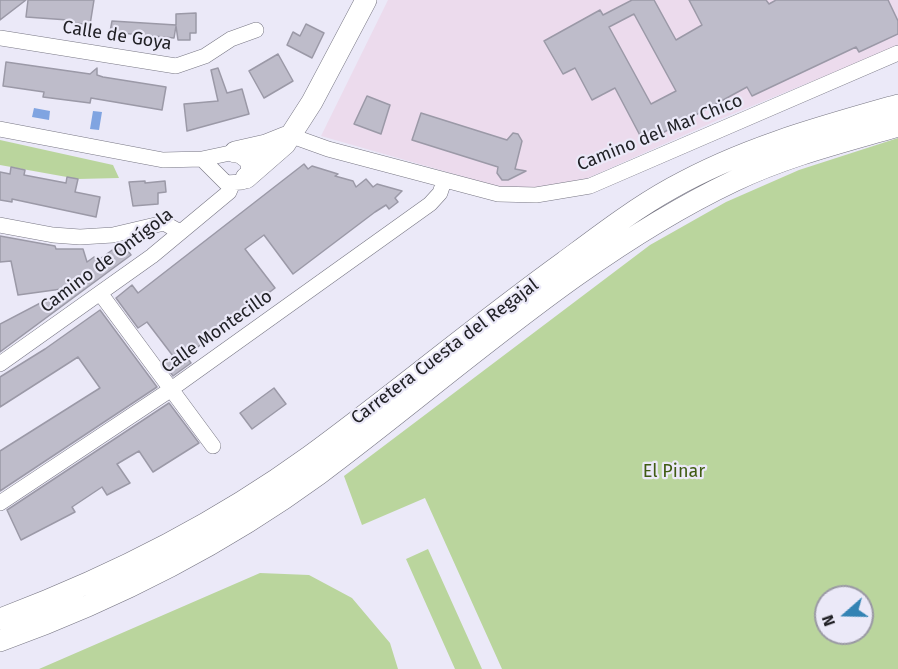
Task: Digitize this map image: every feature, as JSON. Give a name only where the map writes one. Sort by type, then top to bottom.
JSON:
[{"type":"main road","points":[[239,181],[285,144],[312,102],[366,0]]},
{"type":"main road","name":"Carretera Cuesta del Regajal","points":[[0,619],[120,569],[189,533],[246,499],[309,457],[536,282],[631,213],[672,188],[727,160],[789,136],[898,105]]},
{"type":"main road","name":"Carretera Cuesta del Regajal","points":[[0,641],[75,612],[129,586],[196,553],[257,516],[318,474],[549,298],[642,232],[682,208],[735,180],[796,156],[898,126]]},
{"type":"main road","points":[[229,154],[266,146],[289,135]]},
{"type":"street","name":"Calle de Goya","points":[[0,38],[176,66],[205,56],[231,39],[256,30]]},
{"type":"street","name":"Camino del Mar Chico","points":[[289,135],[444,181],[498,194],[536,195],[590,186],[898,53]]},
{"type":"street","points":[[0,129],[163,160],[202,159],[229,154],[248,162],[239,181],[219,176],[202,159]]},
{"type":"street","points":[[219,176],[217,164],[229,154]]},
{"type":"street","name":"Camino de Ontígola","points":[[0,364],[152,256],[229,192],[239,181]]},
{"type":"street","name":"Calle Montecillo","points":[[0,503],[170,390],[430,204],[440,193],[444,181]]},
{"type":"street","points":[[0,225],[53,235],[80,237],[113,235],[164,223],[180,232]]},
{"type":"street","points":[[100,293],[213,447]]},
{"type":"shaded area","points":[[388,0],[898,0],[898,46],[718,120],[588,178],[536,188],[503,188],[321,136]]},
{"type":"green space","name":"El Pinar","points":[[898,138],[898,669],[502,669],[425,498],[362,525],[344,476],[650,245],[726,202],[799,170]]},
{"type":"green space","points":[[0,140],[113,165],[119,178],[78,179],[0,165]]},
{"type":"green space","points":[[428,549],[482,669],[455,669],[406,559]]},
{"type":"green space","points":[[260,573],[309,575],[352,598],[390,643],[398,669],[39,669]]},
{"type":"water","points":[[34,108],[50,111],[49,120],[32,117]]},
{"type":"water","points":[[93,111],[102,112],[99,130],[90,129]]},
{"type":"building","points":[[0,0],[26,0],[0,20]]},
{"type":"building","points":[[28,0],[94,0],[90,25],[68,22],[68,20],[26,17]]},
{"type":"building","points":[[632,0],[654,0],[676,40],[702,25],[689,0],[766,0],[769,4],[776,0],[888,0],[898,21],[898,34],[859,52],[856,47],[752,96],[747,87],[644,143],[615,88],[592,100],[575,68],[563,74],[544,41],[600,10],[603,15]],"holes":[[[634,14],[676,91],[651,104],[609,27]]]},
{"type":"building","points":[[196,13],[196,33],[190,33],[190,40],[178,40],[176,26],[174,38],[110,32],[112,21],[176,25],[176,14]]},
{"type":"building","points":[[306,24],[324,33],[312,58],[287,45],[293,32],[300,36]]},
{"type":"building","points":[[278,54],[293,81],[264,98],[249,71]]},
{"type":"building","points":[[6,62],[90,74],[97,68],[97,75],[103,77],[166,87],[162,110],[91,98],[90,103],[43,97],[44,92],[3,86]]},
{"type":"building","points":[[218,68],[227,93],[242,89],[249,114],[187,131],[184,104],[218,101],[211,70]]},
{"type":"building","points":[[367,96],[390,105],[381,134],[354,124]]},
{"type":"building","points":[[421,113],[507,140],[513,133],[518,134],[522,141],[515,169],[526,171],[508,180],[502,180],[497,173],[498,167],[412,140]]},
{"type":"building","points":[[304,164],[308,169],[312,166],[338,174],[335,176],[353,181],[356,187],[366,179],[373,187],[377,184],[402,191],[395,198],[398,202],[389,209],[386,205],[375,212],[293,274],[264,235],[245,249],[275,288],[186,356],[191,363],[173,376],[163,362],[173,356],[147,322],[138,328],[116,298],[132,285],[138,293]]},
{"type":"building","points":[[11,167],[25,170],[24,175],[66,183],[67,177],[78,179],[75,192],[100,197],[96,217],[12,199],[12,202],[0,200],[0,172],[10,174]]},
{"type":"building","points":[[145,181],[145,183],[165,181],[166,192],[158,193],[158,204],[133,206],[129,182]]},
{"type":"building","points":[[0,236],[55,246],[56,249],[83,249],[87,262],[94,257],[97,261],[122,243],[131,255],[0,352],[0,324],[69,288],[18,295],[11,261],[0,262]]},
{"type":"building","points":[[100,310],[157,387],[0,491],[0,451],[100,388],[78,357],[0,407],[0,377]]},
{"type":"building","points":[[274,388],[286,404],[252,429],[240,413]]},
{"type":"building","points":[[169,403],[199,443],[153,472],[139,451],[117,464],[130,483],[107,495],[102,487],[72,507],[75,512],[21,540],[7,510]]}]
